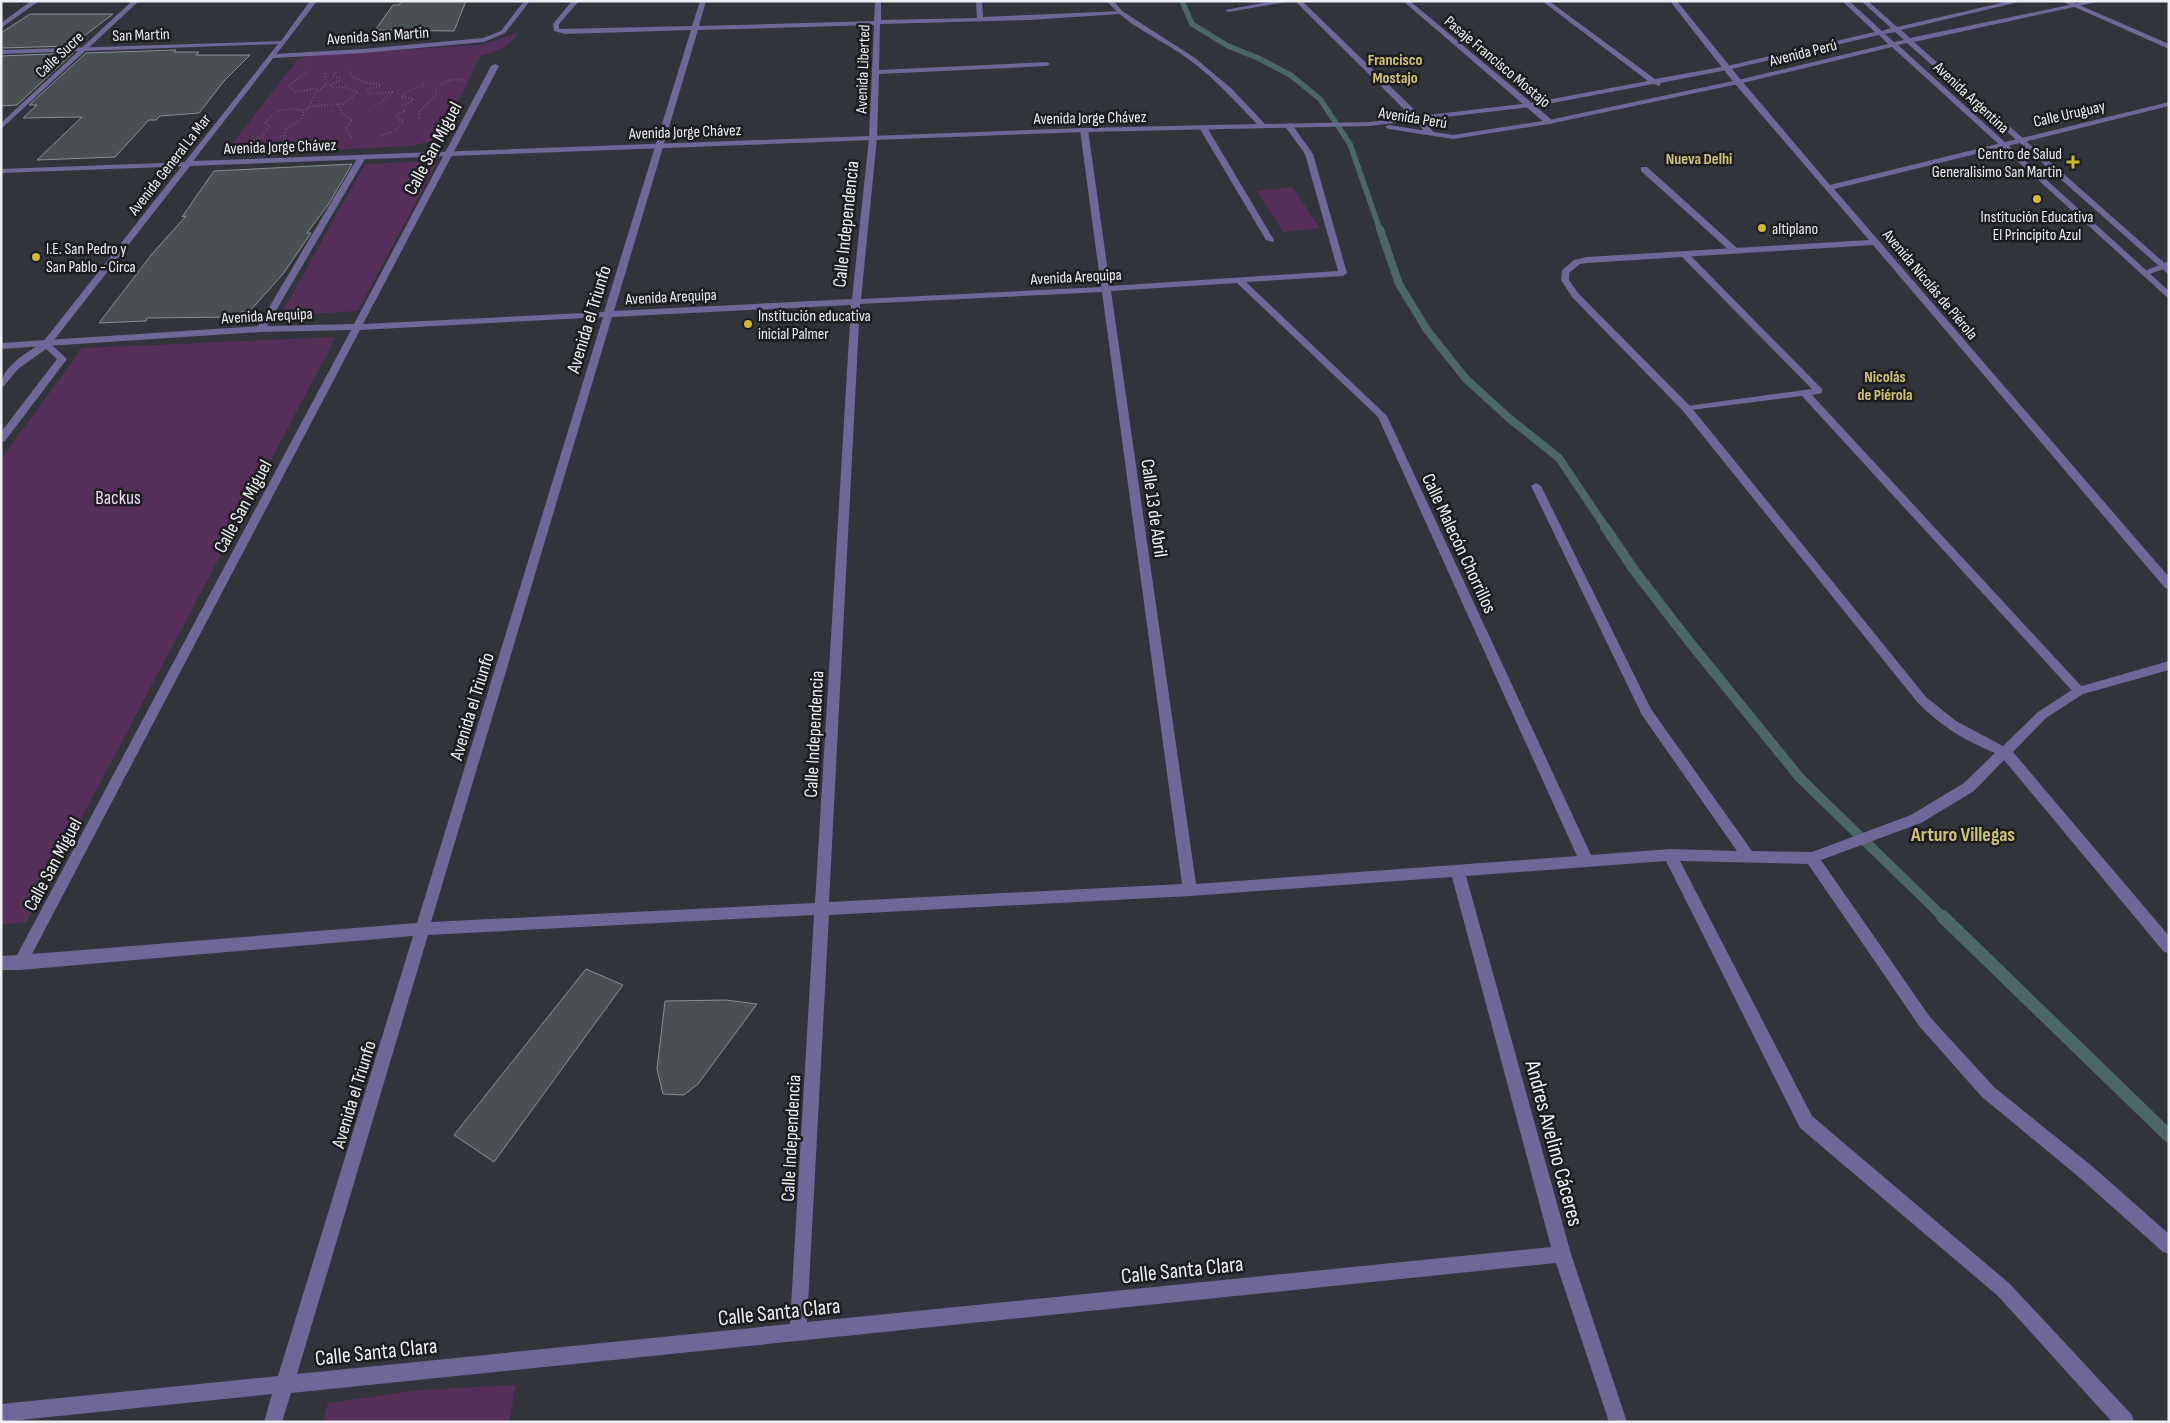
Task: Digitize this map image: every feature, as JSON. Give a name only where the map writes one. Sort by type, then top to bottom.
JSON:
[{"type":"street","points":[[1,26],[36,1]]},
{"type":"street","name":"Calle Sucre","points":[[1,127],[136,1]]},
{"type":"street","name":"Avenida General La Mar","points":[[1,384],[15,367],[46,344],[274,56],[314,1]]},
{"type":"street","name":"Avenida San Martin","points":[[274,56],[363,52],[484,40],[503,32],[527,1]]},
{"type":"street","points":[[576,1],[556,24],[556,30],[566,32],[1084,15],[1120,12]]},
{"type":"street","name":"Avenida el Triunfo","points":[[274,1422],[703,1]]},
{"type":"street","name":"Avenida Liberted","points":[[873,138],[878,1]]},
{"type":"street","points":[[979,1],[980,18]]},
{"type":"street","points":[[1110,1],[1120,12],[1193,59],[1229,91],[1262,126]]},
{"type":"street","points":[[1228,10],[1289,1]]},
{"type":"street","points":[[1298,1],[1419,119],[1430,133]]},
{"type":"street","name":"Pasaje Francisco Mostajo","points":[[1406,1],[1549,122]]},
{"type":"street","points":[[1545,1],[1673,96]]},
{"type":"street","name":"Avenida Nicolás de Piérola","points":[[1673,1],[1738,82],[1830,187],[2169,585]]},
{"type":"street","name":"Avenida Argentina","points":[[1845,1],[2169,296]]},
{"type":"street","name":"Avenida Argentina","points":[[1864,1],[2167,267]]},
{"type":"street","name":"Avenida Perú","points":[[1369,124],[1531,105],[1654,82],[1727,68],[2020,1]]},
{"type":"street","points":[[2064,1],[2169,47]]},
{"type":"street","name":"Avenida Perú","points":[[1369,124],[1453,136],[1549,122],[1738,82],[1908,41],[2098,1]]},
{"type":"street","name":"San Martin","points":[[1,52],[283,42]]},
{"type":"street","points":[[876,72],[1047,64]]},
{"type":"street","name":"Calle San Miguel","points":[[20,962],[495,66]]},
{"type":"street","name":"Calle Uruguay","points":[[1830,187],[2169,104]]},
{"type":"street","name":"Avenida Jorge Chávez","points":[[1,171],[1084,130],[1204,129],[1369,124]]},
{"type":"street","name":"Avenida Arequipa","points":[[1,346],[261,329],[357,327],[609,315],[1241,282],[1343,273],[1309,154],[1288,125]]},
{"type":"street","points":[[1204,129],[1270,240]]},
{"type":"street","name":"Calle 13 de Abril","points":[[1084,130],[1190,890]]},
{"type":"street","name":"Calle Independencia","points":[[798,1332],[856,302],[873,138]]},
{"type":"street","points":[[261,329],[362,157]]},
{"type":"street","points":[[1644,170],[1734,250]]},
{"type":"street","points":[[2091,226],[2116,224]]},
{"type":"street","points":[[1876,242],[1588,260],[1577,262],[1565,272],[1565,280],[1575,295],[1687,409],[1922,700],[1943,721],[1970,737],[2005,752],[2169,947]]},
{"type":"street","points":[[1684,254],[1819,391],[1687,409]]},
{"type":"street","points":[[2144,274],[2167,267]]},
{"type":"street","name":"Calle Malecón Chorrillos","points":[[1241,282],[1382,416],[1587,862]]},
{"type":"street","points":[[1,440],[62,360],[46,344]]},
{"type":"street","points":[[1805,393],[2079,691]]},
{"type":"street","points":[[1536,486],[1646,712],[1748,856]]},
{"type":"street","points":[[1,963],[423,929],[1190,890],[1670,856],[1812,858],[1916,819],[1968,787],[2042,715],[2079,691],[2169,665]]},
{"type":"street","points":[[1670,856],[1806,1122],[2004,1290],[2125,1422]]},
{"type":"street","points":[[1812,858],[1925,1022],[1988,1092],[2086,1172],[2169,1246]]},
{"type":"street","name":"Andres Avelino Cáceres","points":[[1458,872],[1562,1254],[1618,1422]]},
{"type":"street","name":"Calle Santa Clara","points":[[1,1413],[1562,1254]]},
{"type":"path","points":[[310,106],[337,105],[348,101],[358,92],[344,87],[333,88],[330,85],[339,81],[340,78],[333,77],[335,73],[341,70]]},
{"type":"path","points":[[346,70],[351,71],[352,77],[367,83],[380,84],[380,86],[366,90],[369,94],[392,92],[376,105]]},
{"type":"path","points":[[419,118],[419,112],[433,100],[437,94],[434,89],[440,83],[461,80],[469,83]]},
{"type":"path","points":[[376,137],[399,128],[402,122],[396,116],[404,111],[402,106],[413,100],[412,98],[401,97],[408,91],[424,85],[424,81]]},
{"type":"path","points":[[286,134],[285,129],[301,120],[319,88]]},
{"type":"path","points":[[337,105],[341,108],[341,112],[351,120],[344,129],[346,133],[356,137]]},
{"type":"path","points":[[249,143],[265,133],[270,126],[266,123],[267,119],[271,115],[286,110],[305,111]]},
{"type":"green space","points":[[518,33],[511,42],[502,48],[480,56],[440,139],[411,146],[229,155],[226,152],[298,59],[309,55],[481,45]]},
{"type":"green space","points":[[438,161],[358,311],[280,316],[365,164]]},
{"type":"green space","points":[[1292,187],[1320,228],[1283,232],[1257,191]]},
{"type":"green space","name":"Backus","points":[[336,337],[26,923],[1,924],[1,459],[82,348]]},
{"type":"green space","points":[[516,1385],[509,1422],[323,1422],[328,1403],[420,1390]]},
{"type":"building","points":[[402,1],[466,1],[454,31],[375,30],[393,5],[399,5]]},
{"type":"building","points":[[30,14],[113,14],[71,46],[1,48],[1,33]]},
{"type":"building","points":[[176,50],[174,52],[199,52],[196,55],[250,55],[224,81],[199,113],[160,116],[156,120],[149,120],[115,157],[37,160],[82,117],[23,118],[37,105],[29,105],[86,53]]},
{"type":"building","points":[[73,53],[17,105],[1,106],[1,56]]},
{"type":"building","points":[[352,164],[328,205],[307,233],[311,233],[283,274],[249,312],[241,312],[238,317],[147,318],[146,321],[99,323],[152,254],[186,216],[182,217],[214,171]]},
{"type":"building","points":[[586,969],[623,985],[494,1162],[454,1135]]},
{"type":"building","points":[[726,1000],[757,1004],[698,1084],[684,1095],[663,1094],[657,1069],[665,1001]]},
{"type":"waterway","points":[[1182,1],[1192,24],[1228,46],[1258,58],[1292,76],[1320,99],[1350,144],[1380,230]]},
{"type":"waterway","points":[[1380,229],[1399,284],[1427,330],[1466,379],[1510,419],[1559,458],[1606,528]]},
{"type":"waterway","points":[[1605,527],[1634,570],[1688,640],[1800,778],[1943,917]]},
{"type":"waterway","points":[[1942,916],[2169,1136]]},
{"type":"place","name":"Centro de Salud Generalisimo San Martin","points":[[2073,162]]},
{"type":"place","name":"Institución Educativa El Principito Azul","points":[[2037,199]]},
{"type":"place","name":"altiplano","points":[[1762,228]]},
{"type":"place","name":"I.E. San Pedro y San Pablo - Circa","points":[[36,257]]},
{"type":"place","name":"Institución educativa inicial Palmer","points":[[748,324]]},
{"type":"district","name":"Francisco Mostajo","points":[[1395,68]]},
{"type":"district","name":"Nueva Delhi","points":[[1699,158]]},
{"type":"district","name":"Nicolás de Piérola","points":[[1885,385]]},
{"type":"district","name":"Arturo Villegas","points":[[1963,834]]}]
